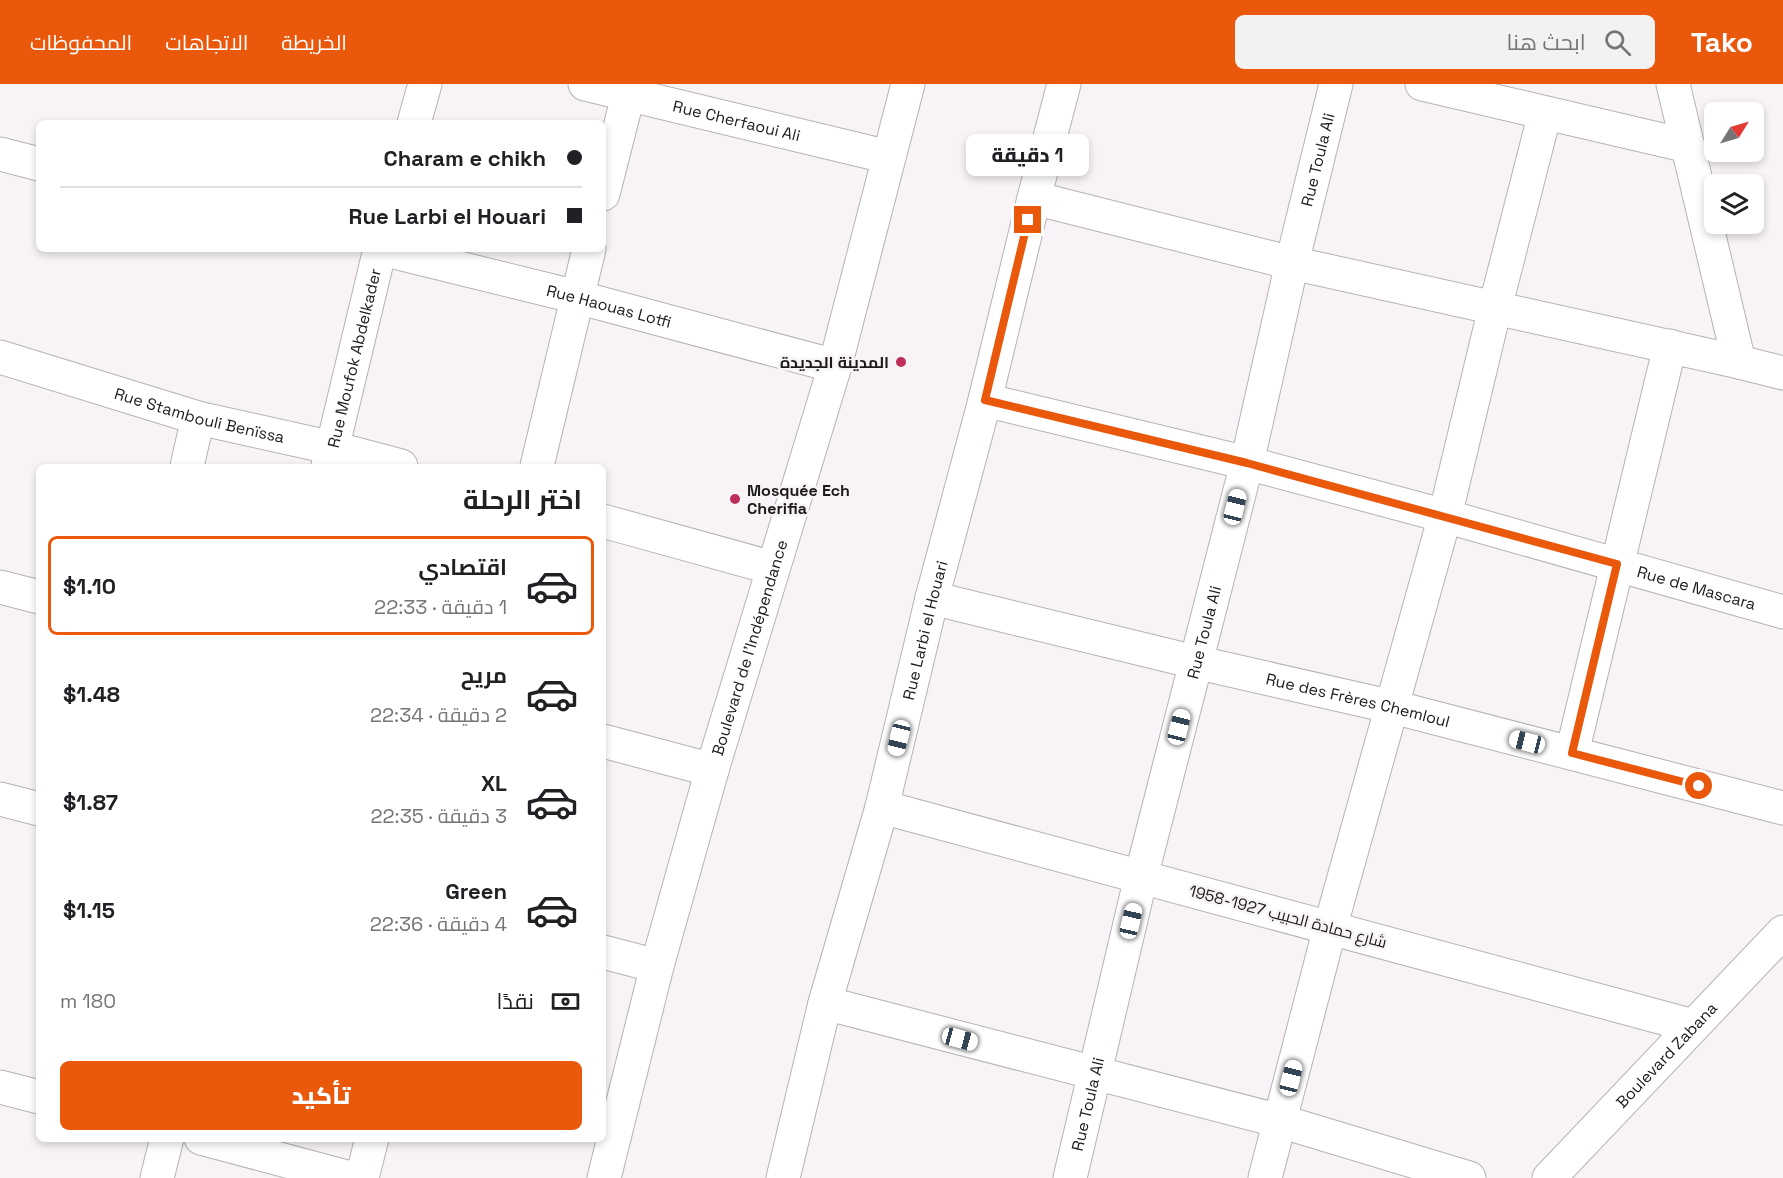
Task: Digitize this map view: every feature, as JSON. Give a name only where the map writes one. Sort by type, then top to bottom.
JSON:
[{"type":"street","points":[[415,120],[425,84]]},
{"type":"street","name":"Rue Cherfaoui Ali","points":[[585,84],[629,89],[889,157]]},
{"type":"street","name":"Boulevard de l'Indépendance","points":[[604,1178],[657,966],[712,770],[835,366],[908,84]]},
{"type":"street","name":"Rue Larbi el Houari","points":[[783,1178],[825,1003],[882,807],[932,598],[985,400],[1064,84]]},
{"type":"street","name":"Rue Toula Ali","points":[[1070,1178],[1141,877],[1247,463],[1292,263],[1336,84]]},
{"type":"street","points":[[1422,84],[1688,146]]},
{"type":"street","points":[[1673,84],[1739,362]]},
{"type":"street","points":[[606,182],[629,89]]},
{"type":"street","points":[[1265,1178],[1330,928],[1445,516],[1545,113]]},
{"type":"street","points":[[0,154],[36,163]]},
{"type":"street","points":[[1034,198],[1292,263],[1783,373]]},
{"type":"street","name":"Rue Moufok Abdelkader","points":[[330,457],[380,252]]},
{"type":"street","name":"Rue Haouas Lotfi","points":[[393,252],[577,297],[835,366]]},
{"type":"street","points":[[537,464],[588,252]]},
{"type":"street","points":[[1572,753],[1670,346]]},
{"type":"street","name":"Rue Stambouli Benïssa","points":[[0,357],[330,457],[385,464]]},
{"type":"street","name":"Rue de Mascara","points":[[985,400],[1247,463],[1445,516],[1783,612]]},
{"type":"street","points":[[187,464],[198,418]]},
{"type":"street","points":[[606,522],[773,568]]},
{"type":"street","points":[[0,587],[36,596]]},
{"type":"street","name":"Rue des Frères Chemloul","points":[[932,598],[1195,663],[1393,707],[1783,808]]},
{"type":"street","points":[[606,742],[712,770]]},
{"type":"street","points":[[0,799],[36,808]]},
{"type":"street","name":"شارع حمادة الحبيب 1927-1958","points":[[882,807],[1693,1026]]},
{"type":"street","name":"Boulevard Zabana","points":[[1549,1178],[1783,932]]},
{"type":"street","points":[[606,953],[657,966]]},
{"type":"street","points":[[825,1003],[1280,1121],[1468,1178]]},
{"type":"street","points":[[0,1087],[36,1096]]},
{"type":"street","points":[[157,1178],[166,1142]]},
{"type":"street","points":[[216,1142],[350,1178]]},
{"type":"street","points":[[362,1178],[371,1142]]},
{"type":"place","name":"المدينة الجديدة","points":[[901,362]]},
{"type":"place","name":"Mosquée Ech Cherifia","points":[[735,499]]},
{"type":"route","points":[[1028,220],[985,400],[1247,463],[1617,564],[1572,753],[1699,786]]}]
